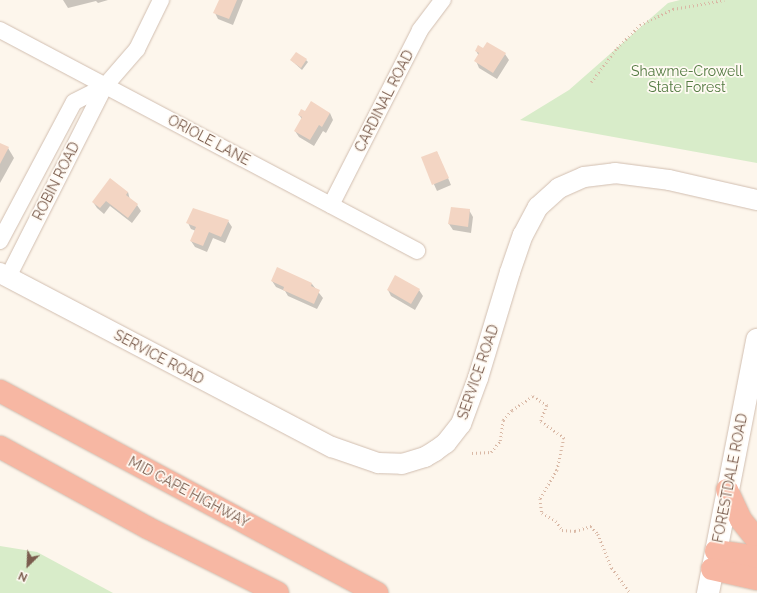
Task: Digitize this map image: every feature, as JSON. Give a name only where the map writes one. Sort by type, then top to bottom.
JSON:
[{"type":"highway","name":"MID CAPE HIGHWAY","points":[[0,391],[377,593]]},
{"type":"highway","points":[[0,447],[148,528],[278,593]]},
{"type":"highway","points":[[727,490],[741,520],[757,540]]},
{"type":"highway","points":[[714,560],[757,557]]},
{"type":"highway","points":[[714,560],[757,579]]},
{"type":"main road","name":"FORESTDALE ROAD","points":[[708,593],[757,340]]},
{"type":"street","name":"ROBIN ROAD","points":[[4,275],[105,86],[137,49],[161,0]]},
{"type":"street","name":"CARDINAL ROAD","points":[[331,205],[420,30],[443,0]]},
{"type":"street","name":"ORIOLE LANE","points":[[0,30],[417,252]]},
{"type":"street","name":"ROBIN ROAD","points":[[0,241],[74,102],[105,86]]},
{"type":"street","name":"SERVICE ROAD","points":[[4,275],[332,446],[378,463],[402,464],[425,458],[446,443],[461,424],[476,384],[510,272],[523,236],[538,207],[559,188],[571,181],[584,177],[615,173],[663,178],[757,200]]},
{"type":"path","points":[[591,82],[616,48],[640,25],[673,9],[724,0]]},
{"type":"path","points":[[472,453],[491,452],[500,440],[503,420],[512,410],[528,399],[533,396],[547,405],[541,421],[564,438],[557,470],[540,499],[542,513],[556,521],[562,530],[575,531],[592,526],[598,534],[612,568],[630,593]]},
{"type":"green space","name":"Shawme-Crowell State Forest","points":[[680,0],[757,0],[757,163],[520,120],[569,90],[668,3]]},
{"type":"green space","points":[[0,546],[37,552],[113,593],[0,593]]},
{"type":"building","points":[[219,0],[237,0],[229,19],[213,13]]},
{"type":"building","points":[[487,42],[506,53],[493,73],[474,61],[479,53],[475,51],[478,45],[483,48]]},
{"type":"building","points":[[296,52],[307,59],[301,68],[290,60]]},
{"type":"building","points":[[311,101],[330,113],[322,127],[319,125],[310,140],[294,131],[302,117],[298,115],[301,109],[305,111]]},
{"type":"building","points":[[0,143],[9,147],[0,164]]},
{"type":"building","points":[[437,151],[449,178],[432,185],[421,157]]},
{"type":"building","points":[[110,178],[128,192],[126,195],[138,204],[128,218],[106,201],[100,208],[92,202]]},
{"type":"building","points":[[451,207],[470,209],[468,227],[448,224]]},
{"type":"building","points":[[193,208],[229,220],[221,237],[209,232],[203,246],[190,241],[196,227],[186,223]]},
{"type":"building","points":[[277,267],[312,283],[311,286],[320,290],[314,304],[283,290],[284,287],[271,281]]},
{"type":"building","points":[[395,275],[420,289],[411,304],[387,290]]}]
